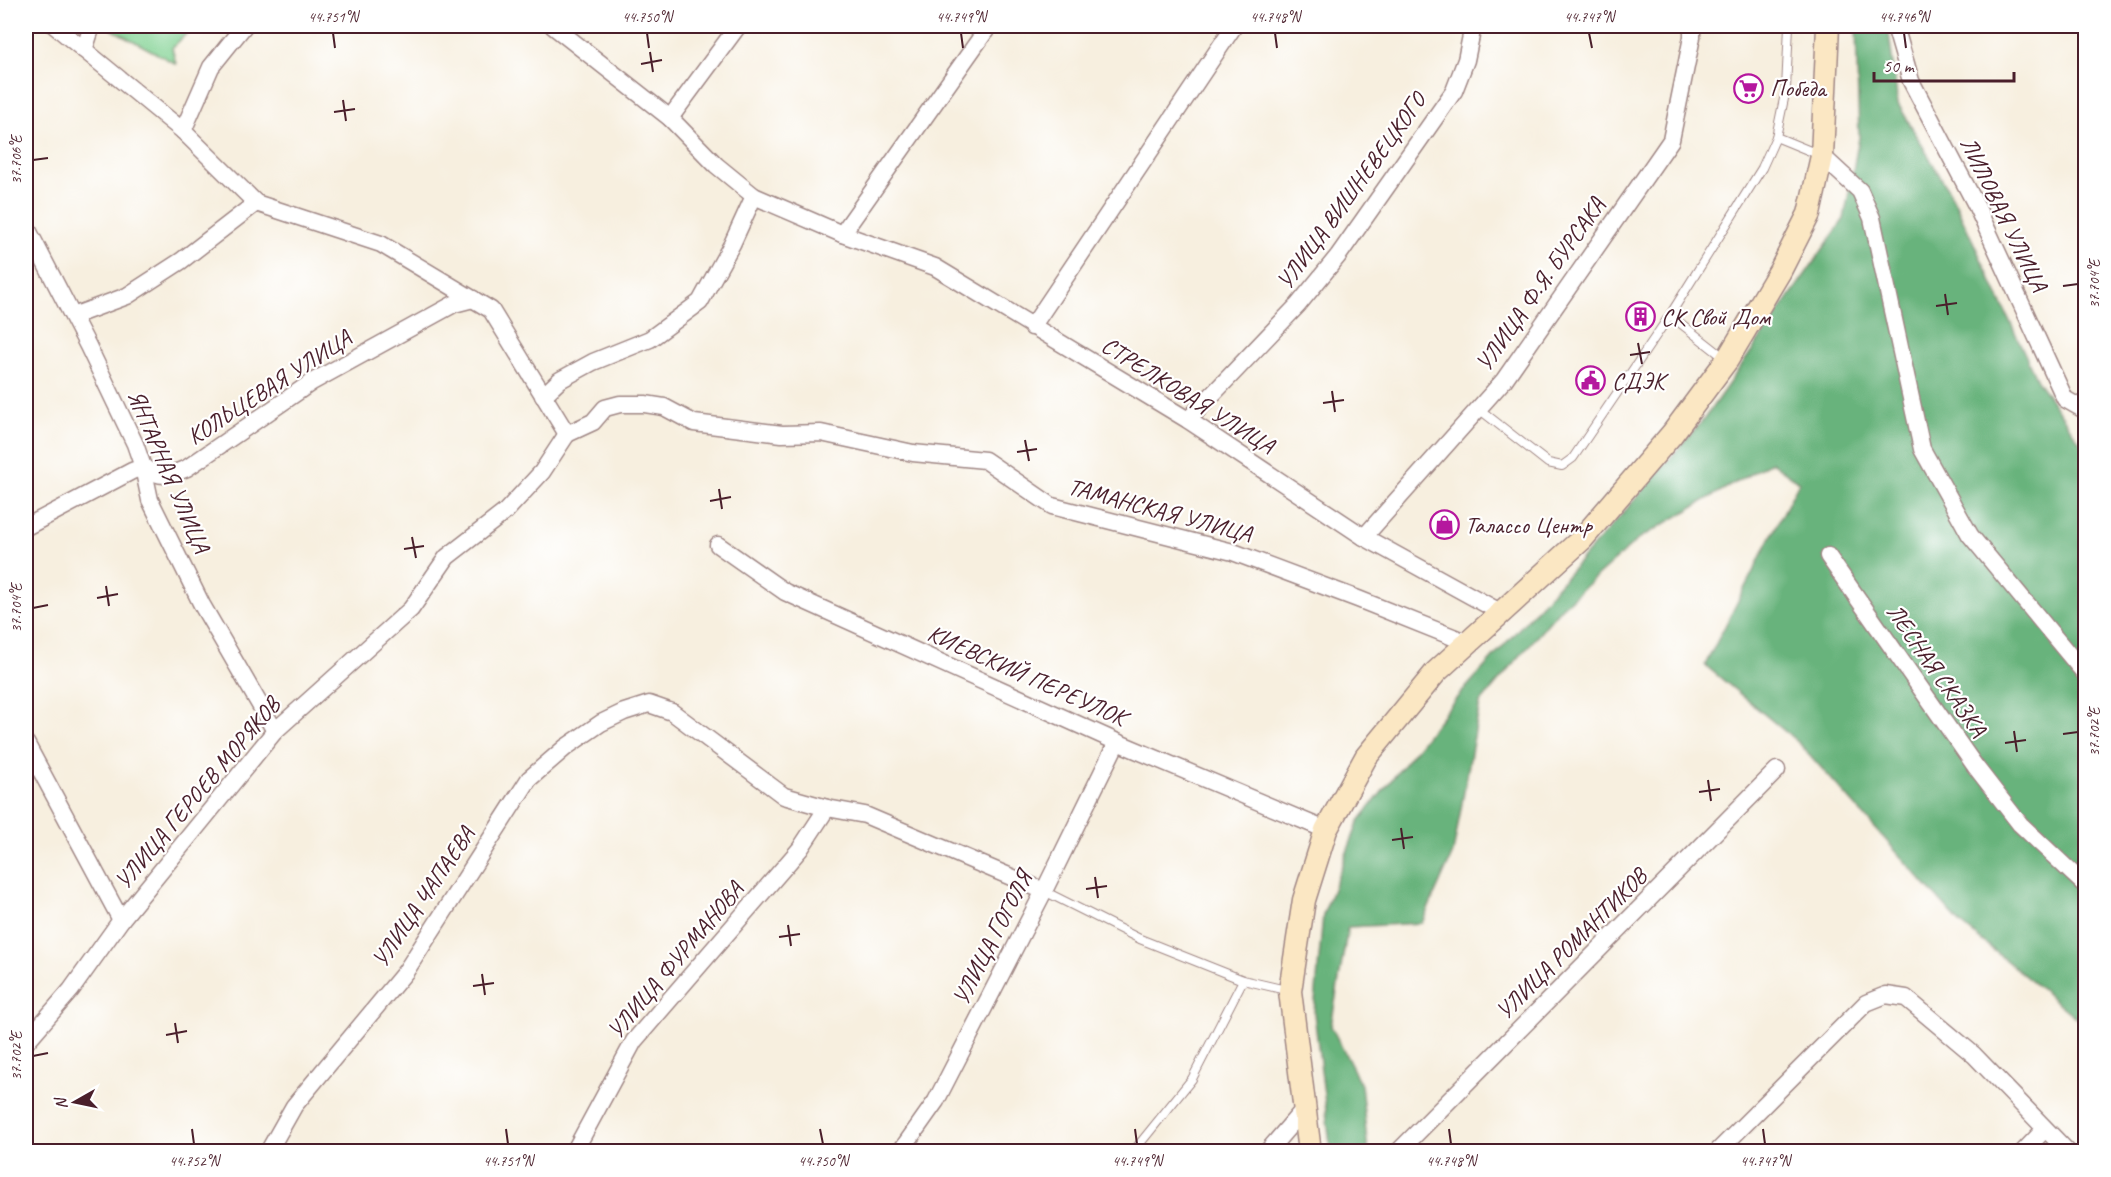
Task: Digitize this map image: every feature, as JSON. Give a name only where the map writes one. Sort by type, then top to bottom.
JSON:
[{"type":"main road","points":[[1310,1152],[1290,991],[1304,900],[1326,830],[1366,757],[1436,672],[1581,539],[1672,434],[1727,360],[1780,271],[1809,214],[1821,156],[1828,26]]},
{"type":"street","points":[[55,26],[183,131],[256,203],[381,244],[491,310],[567,434]]},
{"type":"street","points":[[84,50],[92,26]]},
{"type":"street","points":[[183,131],[211,67],[244,26]]},
{"type":"street","name":"СТРЕЛКОВАЯ УЛИЦА","points":[[553,26],[670,118],[716,165],[754,196],[842,234],[935,267],[1188,420],[1364,537],[1500,612]]},
{"type":"street","points":[[670,118],[738,26]]},
{"type":"street","points":[[842,234],[989,26]]},
{"type":"street","points":[[1032,327],[1234,26]]},
{"type":"street","name":"УЛИЦА ВИШНЕВЕЦКОГО","points":[[1188,420],[1298,305],[1338,256],[1454,91],[1466,60],[1473,26]]},
{"type":"street","name":"УЛИЦА Ф.Я. БУРСАКА","points":[[1364,537],[1504,380],[1671,140],[1692,37],[1692,26]]},
{"type":"street","name":"ЛИЛОВАЯ УЛИЦА","points":[[1896,26],[1911,81],[1975,203],[2065,399],[2085,411]]},
{"type":"street","points":[[1821,156],[1860,191],[1872,218],[1922,449],[1971,535],[2085,675]]},
{"type":"street","points":[[543,396],[560,380],[592,362],[650,339],[700,302],[732,244],[754,196]]},
{"type":"street","points":[[73,316],[127,296],[181,261],[256,203]]},
{"type":"street","name":"ЯНТАРНАЯ УЛИЦА","points":[[26,226],[135,444],[150,500],[192,584],[275,730]]},
{"type":"street","name":"КОЛЬЦЕВАЯ УЛИЦА","points":[[143,468],[154,474],[168,476],[187,468],[312,382],[454,304],[473,299]]},
{"type":"street","name":"ТАМАНСКАЯ УЛИЦА","points":[[567,434],[593,422],[605,408],[620,404],[645,404],[664,407],[694,423],[782,434],[821,433],[913,453],[985,460],[1052,506],[1233,552],[1468,643]]},
{"type":"street","name":"УЛИЦА ГЕРОЕВ МОРЯКОВ","points":[[26,1042],[71,990],[121,920],[275,730],[411,609],[447,557],[504,512],[542,472],[567,434]]},
{"type":"street","points":[[26,527],[132,471],[143,468]]},
{"type":"street","name":"КИЕВСКИЙ ПЕРЕУЛОК","points":[[718,545],[784,592],[1117,742],[1326,830]]},
{"type":"street","name":"ЛЕСНАЯ СКАЗКА","points":[[1828,556],[1975,766],[2020,824],[2085,886]]},
{"type":"street","name":"УЛИЦА ЧАПАЕВА","points":[[268,1152],[294,1106],[406,971],[529,779],[566,747],[601,723],[649,704],[672,712],[784,796],[827,808]]},
{"type":"street","name":"УЛИЦА ГОГОЛЯ","points":[[900,1152],[936,1101],[1044,891],[1117,742]]},
{"type":"street","points":[[26,743],[121,920]]},
{"type":"street","name":"УЛИЦА РОМАНТИКОВ","points":[[1398,1152],[1777,770]]},
{"type":"street","points":[[827,808],[866,815],[1044,891]]},
{"type":"street","name":"УЛИЦА ФУРМАНОВА","points":[[574,1152],[634,1041],[800,849],[827,808]]},
{"type":"street","points":[[1717,1152],[1866,1003],[1886,995],[1906,998],[1974,1055],[2068,1152]]},
{"type":"street","points":[[1267,1152],[1304,1109]]},
{"type":"street","points":[[2023,1152],[2045,1129]]},
{"type":"lane","points":[[1479,409],[1548,463],[1562,466],[1573,458],[1670,315],[1762,168],[1776,137],[1786,89],[1789,26]]},
{"type":"lane","points":[[1776,137],[1821,156]]},
{"type":"lane","points":[[1670,315],[1727,360]]},
{"type":"lane","points":[[1044,891],[1140,939],[1243,980],[1290,991]]},
{"type":"lane","points":[[1132,1152],[1192,1079],[1243,980]]},
{"type":"green space","points":[[106,26],[194,26],[172,48],[176,64]]},
{"type":"green space","points":[[1856,26],[1888,26],[1898,104],[1953,198],[2037,380],[2085,449],[2085,1025],[1959,922],[1799,743],[1705,665],[1799,482],[1771,462],[1640,538],[1561,608],[1480,703],[1453,853],[1422,923],[1348,927],[1331,1026],[1361,1085],[1368,1151],[1331,1152],[1314,1013],[1323,915],[1359,821],[1454,701],[1704,419],[1844,219],[1859,138]]},
{"type":"place","name":"Победа","points":[[1749,88]]},
{"type":"place","name":"СК Свой Дом","points":[[1640,317]]},
{"type":"place","name":"СДЭК","points":[[1591,381]]},
{"type":"place","name":"Талассо Центр","points":[[1444,525]]}]
